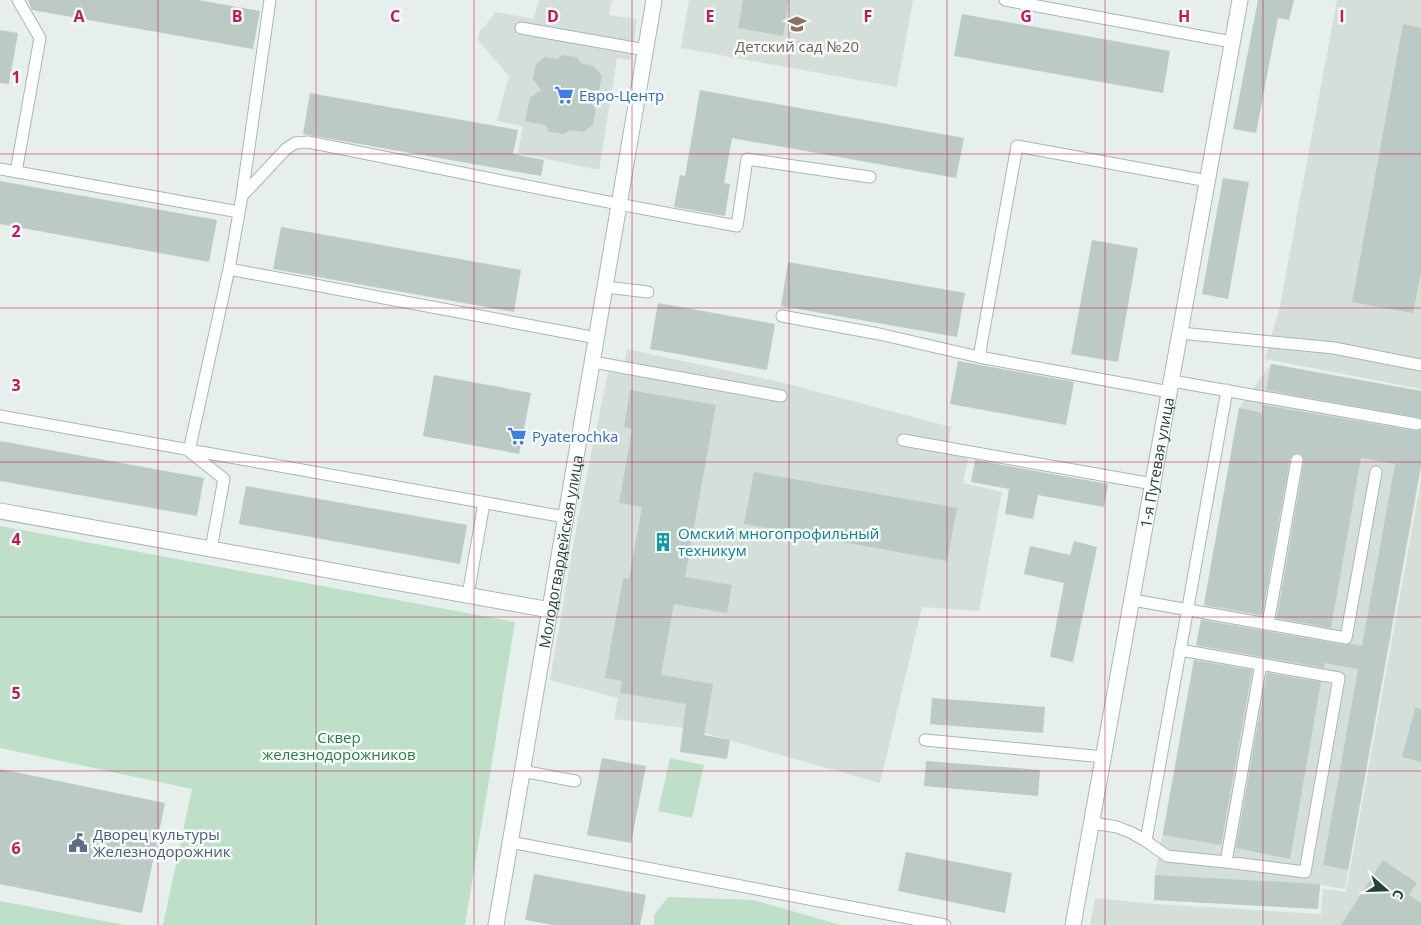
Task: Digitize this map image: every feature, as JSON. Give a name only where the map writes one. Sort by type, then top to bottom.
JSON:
[{"type":"street","name":"Молодогвардейская улица","points":[[496,925],[565,517],[621,205],[654,0]]},
{"type":"street","name":"1-я Путевая улица","points":[[1073,925],[1093,823],[1240,0]]},
{"type":"street","points":[[0,511],[550,610]]},
{"type":"lane","points":[[16,172],[40,38],[18,0]]},
{"type":"lane","points":[[189,450],[229,268],[242,196],[270,0]]},
{"type":"lane","points":[[1005,0],[1037,3],[1232,42]]},
{"type":"lane","points":[[521,28],[646,50]]},
{"type":"lane","points":[[242,196],[286,149],[295,143],[308,142],[621,205],[737,226],[747,158],[870,177]]},
{"type":"lane","points":[[979,357],[1017,146],[1208,180]]},
{"type":"lane","points":[[0,169],[239,212]]},
{"type":"lane","points":[[229,268],[597,338]]},
{"type":"lane","points":[[606,287],[648,292]]},
{"type":"lane","points":[[782,316],[878,334],[979,357],[1171,386],[1227,390],[1417,424]]},
{"type":"lane","points":[[1180,333],[1334,348],[1421,365]]},
{"type":"lane","points":[[593,362],[781,396]]},
{"type":"lane","points":[[1146,841],[1227,390]]},
{"type":"lane","points":[[0,416],[565,517]]},
{"type":"lane","points":[[904,440],[1154,484]]},
{"type":"lane","points":[[189,450],[224,479],[211,549]]},
{"type":"lane","points":[[1268,624],[1297,460]]},
{"type":"lane","points":[[1133,600],[1346,638],[1376,472]]},
{"type":"lane","points":[[468,595],[484,503]]},
{"type":"lane","points":[[1093,823],[1117,827],[1146,841],[1167,856],[1305,872],[1339,678],[1180,650]]},
{"type":"lane","points":[[1226,862],[1261,664]]},
{"type":"lane","points":[[925,740],[1104,757]]},
{"type":"lane","points":[[522,771],[575,781]]},
{"type":"lane","points":[[510,842],[945,925]]},
{"type":"shaded area","points":[[539,0],[612,0],[609,15],[637,19],[631,60],[617,58],[599,170],[518,153],[523,126],[497,121],[509,76],[478,40],[480,30],[495,12],[534,19]]},
{"type":"shaded area","name":"Детский сад №20","points":[[689,0],[913,0],[897,87],[681,48]]},
{"type":"shaded area","points":[[1337,0],[1421,0],[1421,389],[1265,359],[1280,306]]},
{"type":"shaded area","points":[[627,349],[780,382],[951,427],[949,443],[970,449],[963,483],[1002,492],[979,611],[922,607],[880,783],[686,728],[614,719],[618,698],[550,680],[578,518],[608,372],[623,373]]},
{"type":"shaded area","points":[[1271,364],[1421,391],[1421,469],[1345,889],[1320,885],[1318,909],[1154,900],[1155,875],[1239,408]]},
{"type":"shaded area","points":[[1421,480],[1421,925],[1090,925],[1095,898],[1155,904],[1321,914],[1323,889],[1346,892]]},
{"type":"green space","name":"Сквер железнодорожников","points":[[0,526],[515,622],[465,925],[163,925],[192,789],[0,748]]},
{"type":"green space","points":[[670,758],[704,765],[692,818],[658,811]]},
{"type":"green space","points":[[668,897],[753,900],[841,925],[654,925],[654,915]]},
{"type":"green space","points":[[0,901],[125,925],[0,925]]},
{"type":"building","points":[[28,0],[198,0],[260,11],[253,49],[32,10]]},
{"type":"building","points":[[743,0],[789,0],[783,36],[738,28]]},
{"type":"building","points":[[1258,0],[1294,0],[1289,20],[1278,18],[1256,133],[1233,129]]},
{"type":"building","points":[[962,14],[1170,51],[1163,93],[954,56]]},
{"type":"building","points":[[1403,24],[1421,28],[1421,272],[1413,313],[1352,302]]},
{"type":"building","points":[[0,30],[18,33],[9,84],[0,83]]},
{"type":"building","name":"Евро-Центр","points":[[563,55],[577,57],[582,64],[594,66],[602,76],[599,91],[588,99],[596,109],[593,125],[583,132],[570,130],[563,134],[549,132],[545,125],[525,121],[530,98],[541,90],[533,79],[536,64],[545,57],[557,59]]},
{"type":"building","points":[[700,90],[964,138],[956,178],[732,138],[724,183],[730,184],[725,216],[674,207],[680,175],[685,176]]},
{"type":"building","points":[[310,93],[518,130],[513,154],[544,160],[541,176],[303,134]]},
{"type":"building","points":[[1223,178],[1249,182],[1228,299],[1202,294]]},
{"type":"building","points":[[0,181],[217,220],[209,262],[0,224]]},
{"type":"building","points":[[281,227],[521,270],[514,312],[273,269]]},
{"type":"building","points":[[1092,240],[1138,248],[1118,362],[1071,354]]},
{"type":"building","points":[[788,262],[965,293],[957,337],[781,306]]},
{"type":"building","points":[[658,303],[775,324],[767,370],[650,349]]},
{"type":"building","points":[[958,361],[1074,382],[1066,425],[950,404]]},
{"type":"building","points":[[1271,364],[1421,391],[1421,418],[1266,390]]},
{"type":"building","points":[[434,375],[531,393],[519,454],[423,436]]},
{"type":"building","name":"Омский многопрофильный техникум","points":[[630,390],[716,405],[685,577],[732,585],[727,613],[674,604],[661,675],[713,684],[704,735],[730,740],[727,759],[680,752],[686,704],[620,693],[622,681],[605,678],[623,578],[629,579],[642,507],[619,503],[632,429],[624,427]]},
{"type":"building","points":[[1263,405],[1416,431],[1421,430],[1421,464],[1348,870],[1323,865],[1358,669],[1325,663],[1324,668],[1196,645],[1201,620],[1345,645],[1362,646],[1395,464],[1361,458],[1331,628],[1277,618],[1304,461],[1302,455],[1298,453],[1292,455],[1290,459],[1262,615],[1204,605],[1239,408],[1262,413]]},
{"type":"building","points":[[0,441],[204,478],[197,516],[0,481]]},
{"type":"building","points":[[975,460],[1108,484],[1104,507],[1038,495],[1033,519],[1005,514],[1009,489],[971,482]]},
{"type":"building","points":[[754,472],[957,508],[947,561],[744,524]]},
{"type":"building","points":[[246,486],[467,525],[460,564],[239,524]]},
{"type":"building","points":[[1074,541],[1097,547],[1073,662],[1050,657],[1064,583],[1024,574],[1030,546],[1070,555]]},
{"type":"building","points":[[1194,660],[1252,670],[1221,845],[1163,835]]},
{"type":"building","points":[[1267,673],[1321,682],[1290,859],[1236,848]]},
{"type":"building","points":[[932,698],[1045,707],[1043,733],[930,724]]},
{"type":"building","points":[[1415,708],[1421,709],[1421,762],[1402,757]]},
{"type":"building","points":[[602,758],[646,766],[631,843],[587,835]]},
{"type":"building","points":[[926,761],[1040,770],[1038,796],[924,786]]},
{"type":"building","name":"Дворец культуры Железнодорожник","points":[[0,769],[165,803],[142,913],[0,884]]},
{"type":"building","points":[[906,852],[1012,873],[1005,913],[898,891]]},
{"type":"building","points":[[1383,860],[1417,883],[1409,895],[1421,903],[1421,925],[1341,925]]},
{"type":"building","points":[[534,874],[646,895],[640,925],[553,925],[525,920]]},
{"type":"building","points":[[1155,875],[1320,884],[1318,909],[1154,900]]},
{"type":"place","name":"Детский сад №20","points":[[797,24]]},
{"type":"place","name":"Евро-Центр","points":[[564,95]]},
{"type":"place","name":"Pyaterochka","points":[[517,436]]},
{"type":"place","name":"Омский многопрофильный техникум","points":[[663,542]]},
{"type":"place","name":"Дворец культуры Железнодорожник","points":[[78,843]]}]
